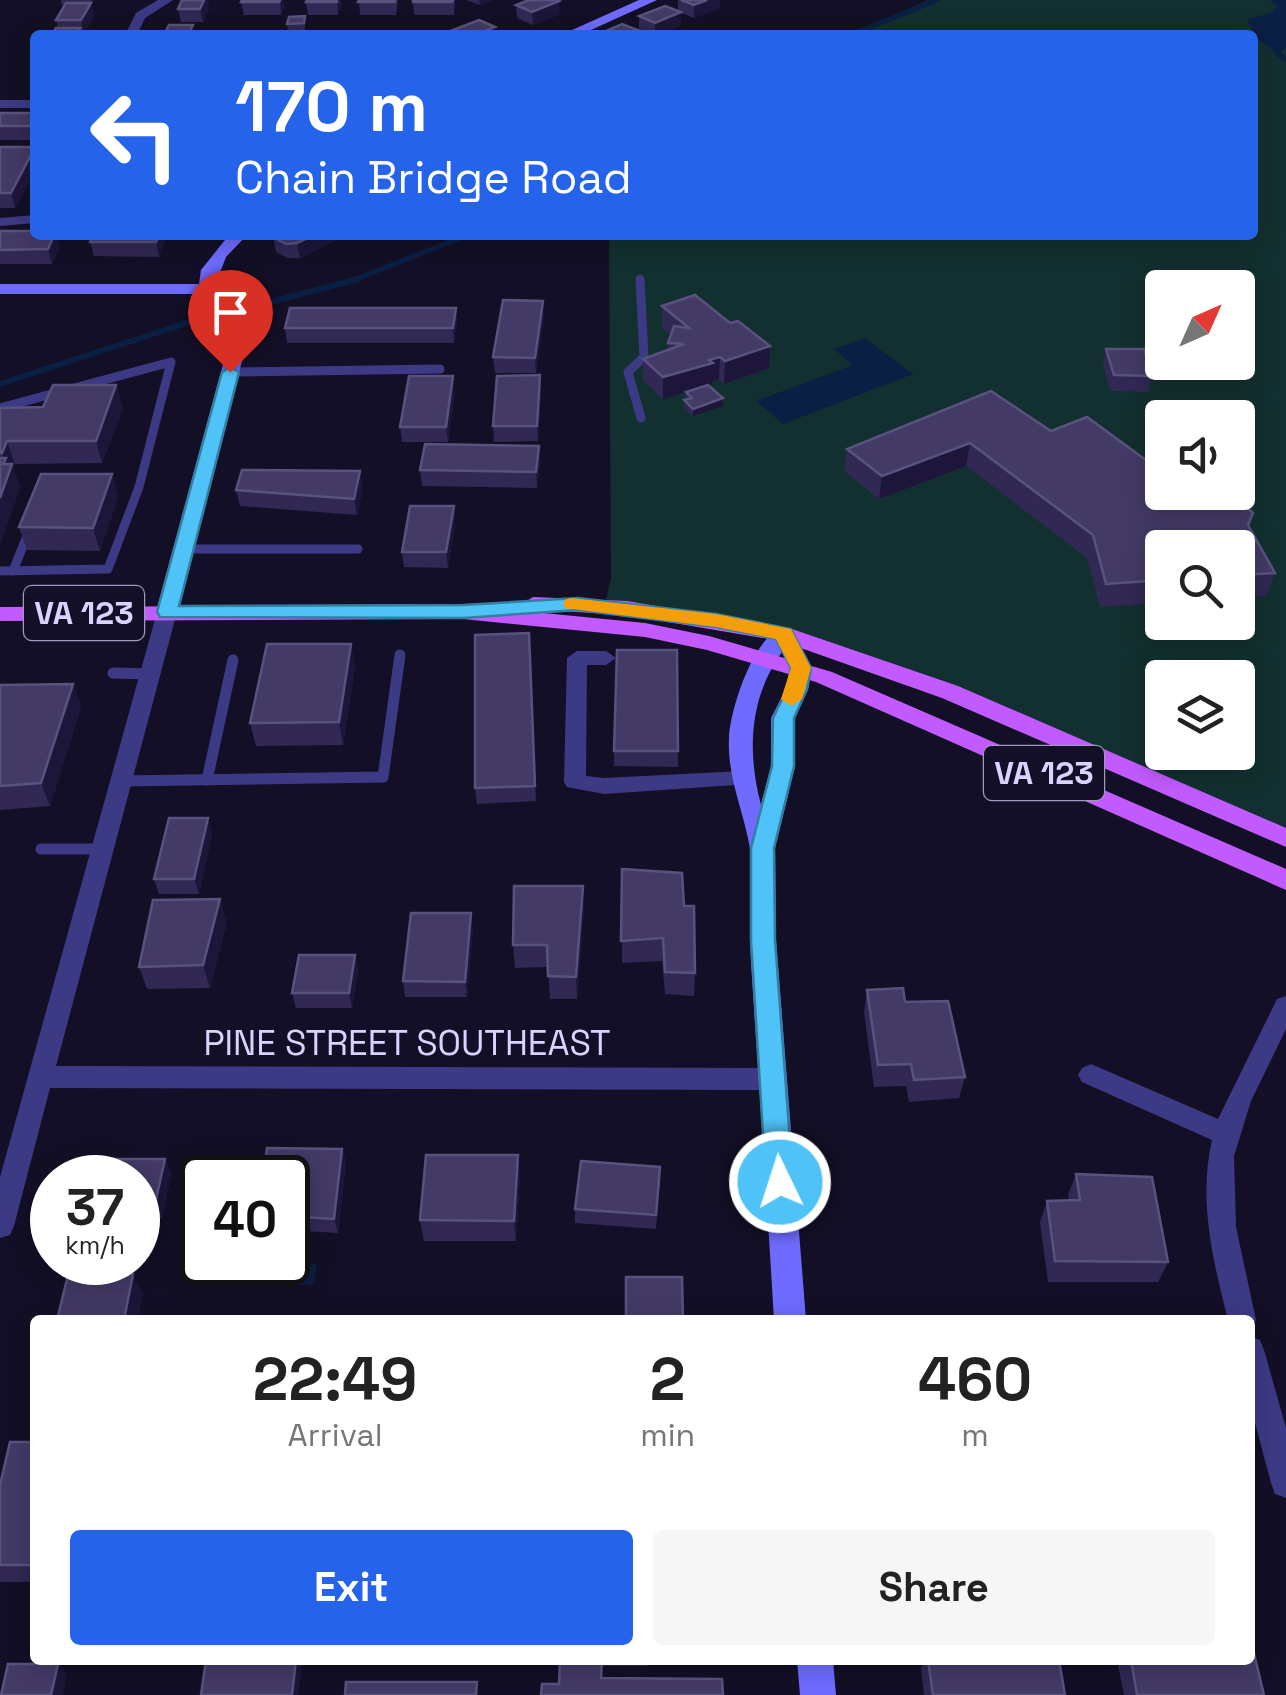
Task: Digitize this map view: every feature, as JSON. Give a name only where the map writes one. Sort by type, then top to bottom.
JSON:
[{"type":"main road","name":"VA 123","points":[[0,614],[463,612],[578,604],[716,620],[784,634],[950,692],[1286,838]]},
{"type":"main road","name":"VA 123","points":[[463,612],[644,630],[801,668],[1286,880]]},
{"type":"street","points":[[133,30],[140,16],[167,0]]},
{"type":"street","points":[[580,30],[650,0]]},
{"type":"street","points":[[0,104],[30,104]]},
{"type":"street","points":[[0,222],[30,219]]},
{"type":"street","points":[[0,1226],[230,372],[234,341],[207,289],[214,260],[234,240]]},
{"type":"street","points":[[0,290],[207,289]]},
{"type":"street","points":[[762,848],[746,802],[740,733],[744,708],[764,657],[784,634],[801,668],[797,689],[783,718],[783,766],[762,848],[763,940],[790,1315]]},
{"type":"street","points":[[606,658],[577,658],[575,782],[604,786],[742,779]]},
{"type":"street","points":[[1241,1315],[1223,1226],[1220,1171],[1226,1134],[1286,1006]]},
{"type":"street","points":[[1090,1075],[1226,1134]]},
{"type":"street","name":"PINE STREET SOUTHEAST","points":[[42,1076],[772,1079]]},
{"type":"street","points":[[1255,1368],[1286,1483]]},
{"type":"street","points":[[816,1665],[818,1695]]},
{"type":"lane","points":[[640,279],[644,357],[628,372],[641,418]]},
{"type":"lane","points":[[0,408],[170,362],[139,487],[108,569],[0,570]]},
{"type":"lane","points":[[230,372],[440,369]]},
{"type":"lane","points":[[14,571],[34,519]]},
{"type":"lane","points":[[184,549],[358,549]]},
{"type":"lane","points":[[120,781],[383,777],[400,655]]},
{"type":"lane","points":[[207,780],[234,660]]},
{"type":"lane","points":[[112,673],[149,674]]},
{"type":"lane","points":[[41,849],[103,849]]},
{"type":"green space","points":[[928,0],[1286,0],[1286,837],[784,634],[604,606],[611,579],[609,240],[1258,240],[1258,30],[860,30]]},
{"type":"water","points":[[1270,0],[1286,0],[1286,48],[1277,53],[1258,39],[1258,30],[1253,30],[1247,19],[1271,13],[1277,6]]},
{"type":"water","points":[[865,338],[913,374],[783,424],[756,401],[853,365],[834,349]]},
{"type":"water","points":[[310,1264],[317,1264],[313,1285]]},
{"type":"building","points":[[182,0],[204,0],[200,9],[178,9]]},
{"type":"building","points":[[242,0],[280,0],[241,2]]},
{"type":"building","points":[[395,0],[395,2],[358,2]]},
{"type":"building","points":[[413,0],[453,0],[413,2]]},
{"type":"building","points":[[529,0],[559,1],[532,12],[516,5]]},
{"type":"building","points":[[681,0],[707,0],[694,5]]},
{"type":"building","points":[[66,3],[91,3],[81,20],[56,20]]},
{"type":"building","points":[[665,6],[681,12],[655,23],[639,16]]},
{"type":"building","points":[[305,16],[304,23],[287,24],[289,17]]},
{"type":"building","points":[[479,20],[495,27],[488,30],[453,30]]},
{"type":"building","points":[[622,24],[637,30],[608,30]]},
{"type":"building","points":[[169,25],[193,25],[190,30],[166,30]]},
{"type":"building","points":[[0,113],[30,113],[30,126],[0,126]]},
{"type":"building","points":[[30,147],[30,157],[11,193],[0,193],[0,150]]},
{"type":"building","points":[[0,231],[30,231],[30,240],[52,240],[48,249],[0,250]]},
{"type":"building","points":[[91,240],[157,240],[156,242]]},
{"type":"building","points":[[279,240],[303,240],[297,243]]},
{"type":"building","points":[[695,295],[730,323],[738,321],[770,346],[725,361],[720,357],[709,360],[713,363],[663,377],[643,359],[684,344],[668,343],[674,326],[689,328],[662,306]]},
{"type":"building","points":[[503,300],[543,301],[535,358],[493,357]]},
{"type":"building","points":[[290,308],[456,308],[453,328],[285,328]]},
{"type":"building","points":[[1106,349],[1144,349],[1145,376],[1114,375]]},
{"type":"building","points":[[540,375],[537,426],[493,426],[497,376]]},
{"type":"building","points":[[409,376],[453,376],[446,427],[400,427]]},
{"type":"building","points":[[53,385],[116,385],[96,441],[7,441],[0,453],[0,408],[43,407]]},
{"type":"building","points":[[708,385],[723,398],[693,409],[684,400],[692,398],[686,392]]},
{"type":"building","points":[[991,391],[1051,431],[1087,417],[1145,460],[1145,510],[1250,510],[1251,530],[1145,530],[1145,581],[1106,584],[1093,535],[970,443],[882,476],[847,449]]},
{"type":"building","points":[[425,444],[539,446],[536,472],[420,470]]},
{"type":"building","points":[[0,458],[6,458],[3,464],[12,464],[0,498]]},
{"type":"building","points":[[242,470],[360,471],[354,499],[236,490]]},
{"type":"building","points":[[41,474],[112,474],[93,528],[19,527]]},
{"type":"building","points":[[410,506],[454,506],[446,552],[402,552]]},
{"type":"building","points":[[1255,537],[1275,573],[1255,574]]},
{"type":"building","points":[[529,633],[535,786],[475,788],[475,635]]},
{"type":"building","points":[[267,644],[351,644],[339,722],[250,723]]},
{"type":"building","points":[[617,650],[677,650],[678,751],[614,751]]},
{"type":"building","points":[[73,684],[41,783],[0,786],[0,685]]},
{"type":"building","points":[[169,818],[208,818],[194,879],[154,879]]},
{"type":"building","points":[[622,869],[682,873],[684,906],[694,906],[695,973],[665,972],[663,938],[621,941]]},
{"type":"building","points":[[514,886],[583,886],[576,977],[548,976],[547,945],[513,945]]},
{"type":"building","points":[[220,899],[203,965],[139,967],[153,900]]},
{"type":"building","points":[[411,913],[471,913],[465,982],[403,981]]},
{"type":"building","points":[[299,955],[355,955],[349,993],[292,993]]},
{"type":"building","points":[[903,988],[905,1002],[948,1001],[965,1077],[914,1080],[911,1064],[878,1065],[867,990]]},
{"type":"building","points":[[267,1148],[342,1149],[334,1219],[310,1217],[310,1155],[266,1155]]},
{"type":"building","points":[[426,1155],[518,1155],[514,1221],[420,1220]]},
{"type":"building","points":[[581,1161],[660,1167],[656,1215],[575,1209]]},
{"type":"building","points":[[1076,1174],[1152,1177],[1168,1262],[1055,1261],[1047,1201],[1080,1200]]},
{"type":"building","points":[[626,1277],[682,1277],[683,1315],[626,1315]]},
{"type":"building","points":[[66,1285],[131,1285],[125,1315],[58,1315]]},
{"type":"building","points":[[10,1442],[30,1442],[30,1565],[0,1565],[0,1485]]},
{"type":"building","points":[[1255,1658],[1264,1695],[1137,1695],[1132,1665],[1255,1665]]},
{"type":"building","points":[[8,1664],[58,1665],[51,1695],[1,1695]]},
{"type":"building","points":[[205,1665],[295,1665],[292,1695],[201,1695]]},
{"type":"building","points":[[560,1665],[602,1665],[601,1678],[722,1679],[723,1695],[541,1695],[542,1684],[559,1684]]},
{"type":"building","points":[[929,1665],[1060,1665],[1065,1695],[933,1695]]},
{"type":"building","points":[[346,1682],[477,1682],[476,1695],[345,1695]]},
{"type":"waterway","points":[[862,30],[937,0]]},
{"type":"waterway","points":[[1286,41],[1277,53],[1286,60]]},
{"type":"waterway","points":[[352,281],[455,240]]},
{"type":"waterway","points":[[352,281],[358,279]]},
{"type":"waterway","points":[[248,308],[352,281]]},
{"type":"waterway","points":[[0,384],[187,323]]},
{"type":"slow traffic","points":[[571,604],[716,620],[784,634],[801,668],[791,699]]},
{"type":"route","points":[[230,372],[167,612],[463,612],[578,604],[716,620],[784,634],[801,668],[797,689],[783,718],[783,766],[762,848],[763,940],[780,1182]]}]
